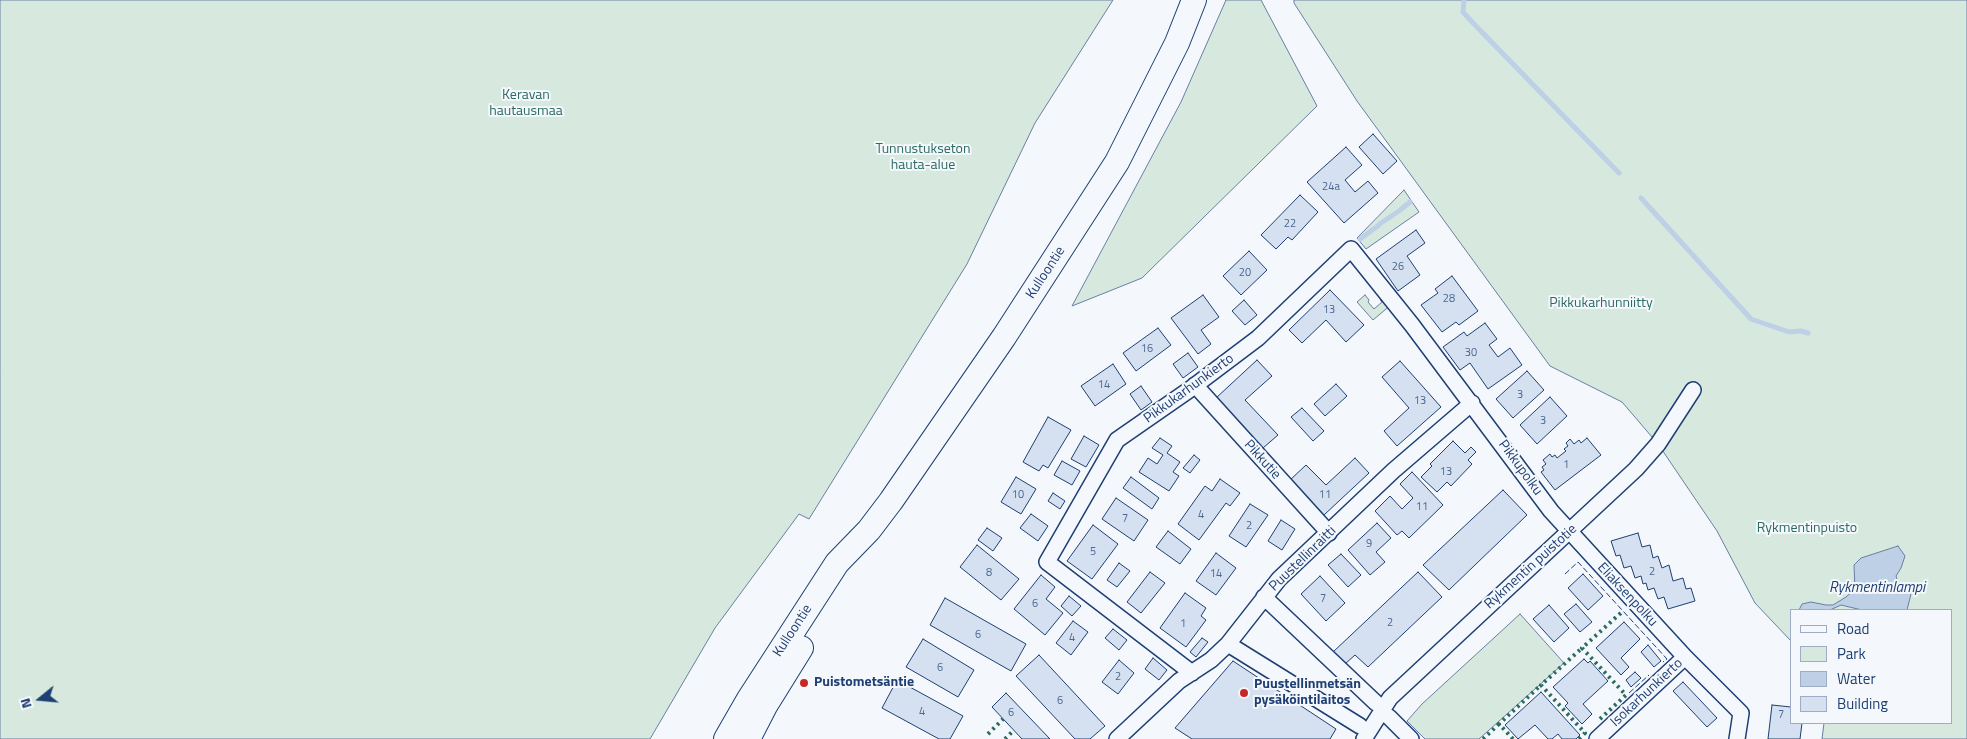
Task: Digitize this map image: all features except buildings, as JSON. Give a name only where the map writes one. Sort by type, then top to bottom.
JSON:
[{"type":"main road","name":"Kulloontie","points":[[726,739],[749,699],[837,563],[869,530],[1004,337],[1117,162],[1177,43],[1194,0]]},
{"type":"main road","name":"Kulloontie","points":[[748,739],[766,706],[850,571],[869,530]]},
{"type":"street","name":"Pikkukarhunkierto","points":[[1192,673],[1047,562],[1117,440],[1195,386],[1258,338],[1351,249],[1472,403]]},
{"type":"street","name":"Pikkutie","points":[[1195,386],[1329,533]]},
{"type":"street","name":"Rykmentin puistotie","points":[[1369,735],[1390,698],[1636,469],[1658,444],[1693,390]]},
{"type":"street","name":"Pikkupolku","points":[[1472,403],[1551,512],[1570,532]]},
{"type":"street","name":"Puustellinraitti","points":[[1117,739],[1179,681],[1211,660],[1228,644],[1279,579],[1393,472],[1472,403]]},
{"type":"street","name":"Eliaksenpolku","points":[[1570,532],[1685,657]]},
{"type":"street","points":[[1264,597],[1376,703]]},
{"type":"street","points":[[1228,644],[1369,735]]},
{"type":"street","name":"Isokarhunkierto","points":[[1597,739],[1685,657],[1741,713],[1737,739]]},
{"type":"street","points":[[1389,717],[1411,739]]},
{"type":"green space","points":[[0,0],[1113,0],[1035,123],[967,264],[809,519],[799,514],[715,628],[650,739],[0,739]]},
{"type":"green space","points":[[1226,0],[1261,0],[1317,106],[1142,278],[1072,306],[1181,102]]},
{"type":"green space","points":[[1294,0],[1967,0],[1967,739],[1822,739],[1824,724],[1952,724],[1952,609],[1790,609],[1790,640],[1755,603],[1717,531],[1658,444],[1622,402],[1550,366],[1357,101],[1294,3]]},
{"type":"green space","points":[[1404,190],[1419,212],[1366,249],[1357,238]]},
{"type":"green space","points":[[1365,295],[1374,309],[1382,302],[1380,300],[1385,296],[1392,304],[1373,320],[1357,302]]},
{"type":"green space","points":[[1520,614],[1564,663],[1479,739],[1425,739],[1407,721],[1422,704]]},
{"type":"water","name":"Rykmentinlampi","points":[[1898,546],[1905,556],[1896,576],[1899,585],[1911,594],[1907,609],[1858,609],[1841,605],[1832,609],[1800,609],[1802,604],[1811,602],[1833,605],[1846,597],[1855,589],[1854,565],[1861,558]]},
{"type":"waterway","points":[[1464,0],[1463,12],[1619,173]]},
{"type":"waterway","points":[[1641,198],[1751,319],[1789,332],[1801,331],[1808,333]]},
{"type":"waterway","points":[[1399,211],[1410,202]]},
{"type":"waterway","points":[[1381,223],[1396,213]]},
{"type":"waterway","points":[[1360,239],[1379,225]]},
{"type":"hedge","points":[[1600,719],[1626,695],[1582,648],[1623,611]]},
{"type":"hedge","points":[[1579,739],[1585,733],[1541,685],[1582,648]]},
{"type":"hedge","points":[[1513,739],[1499,724],[1541,685]]},
{"type":"hedge","points":[[988,734],[1003,719]]},
{"type":"hedge","points":[[1483,739],[1499,724]]},
{"type":"hedge","points":[[1005,739],[1014,730]]},
{"type":"fence","points":[[1565,574],[1578,562],[1667,659],[1663,662]]},
{"type":"fence","points":[[1629,693],[1649,675]]},
{"type":"place","name":"Puistometsäntie","points":[[804,683]]},
{"type":"place","name":"Puustellinmetsän pysäköintilaitos","points":[[1244,693]]},
{"type":"park label","name":"Keravan hautausmaa","points":[[526,104]]},
{"type":"park label","name":"Tunnustukseton hauta-alue","points":[[923,158]]},
{"type":"park label","name":"Pikkukarhunniitty","points":[[1601,304]]},
{"type":"park label","name":"Rykmentinpuisto","points":[[1807,529]]}]
